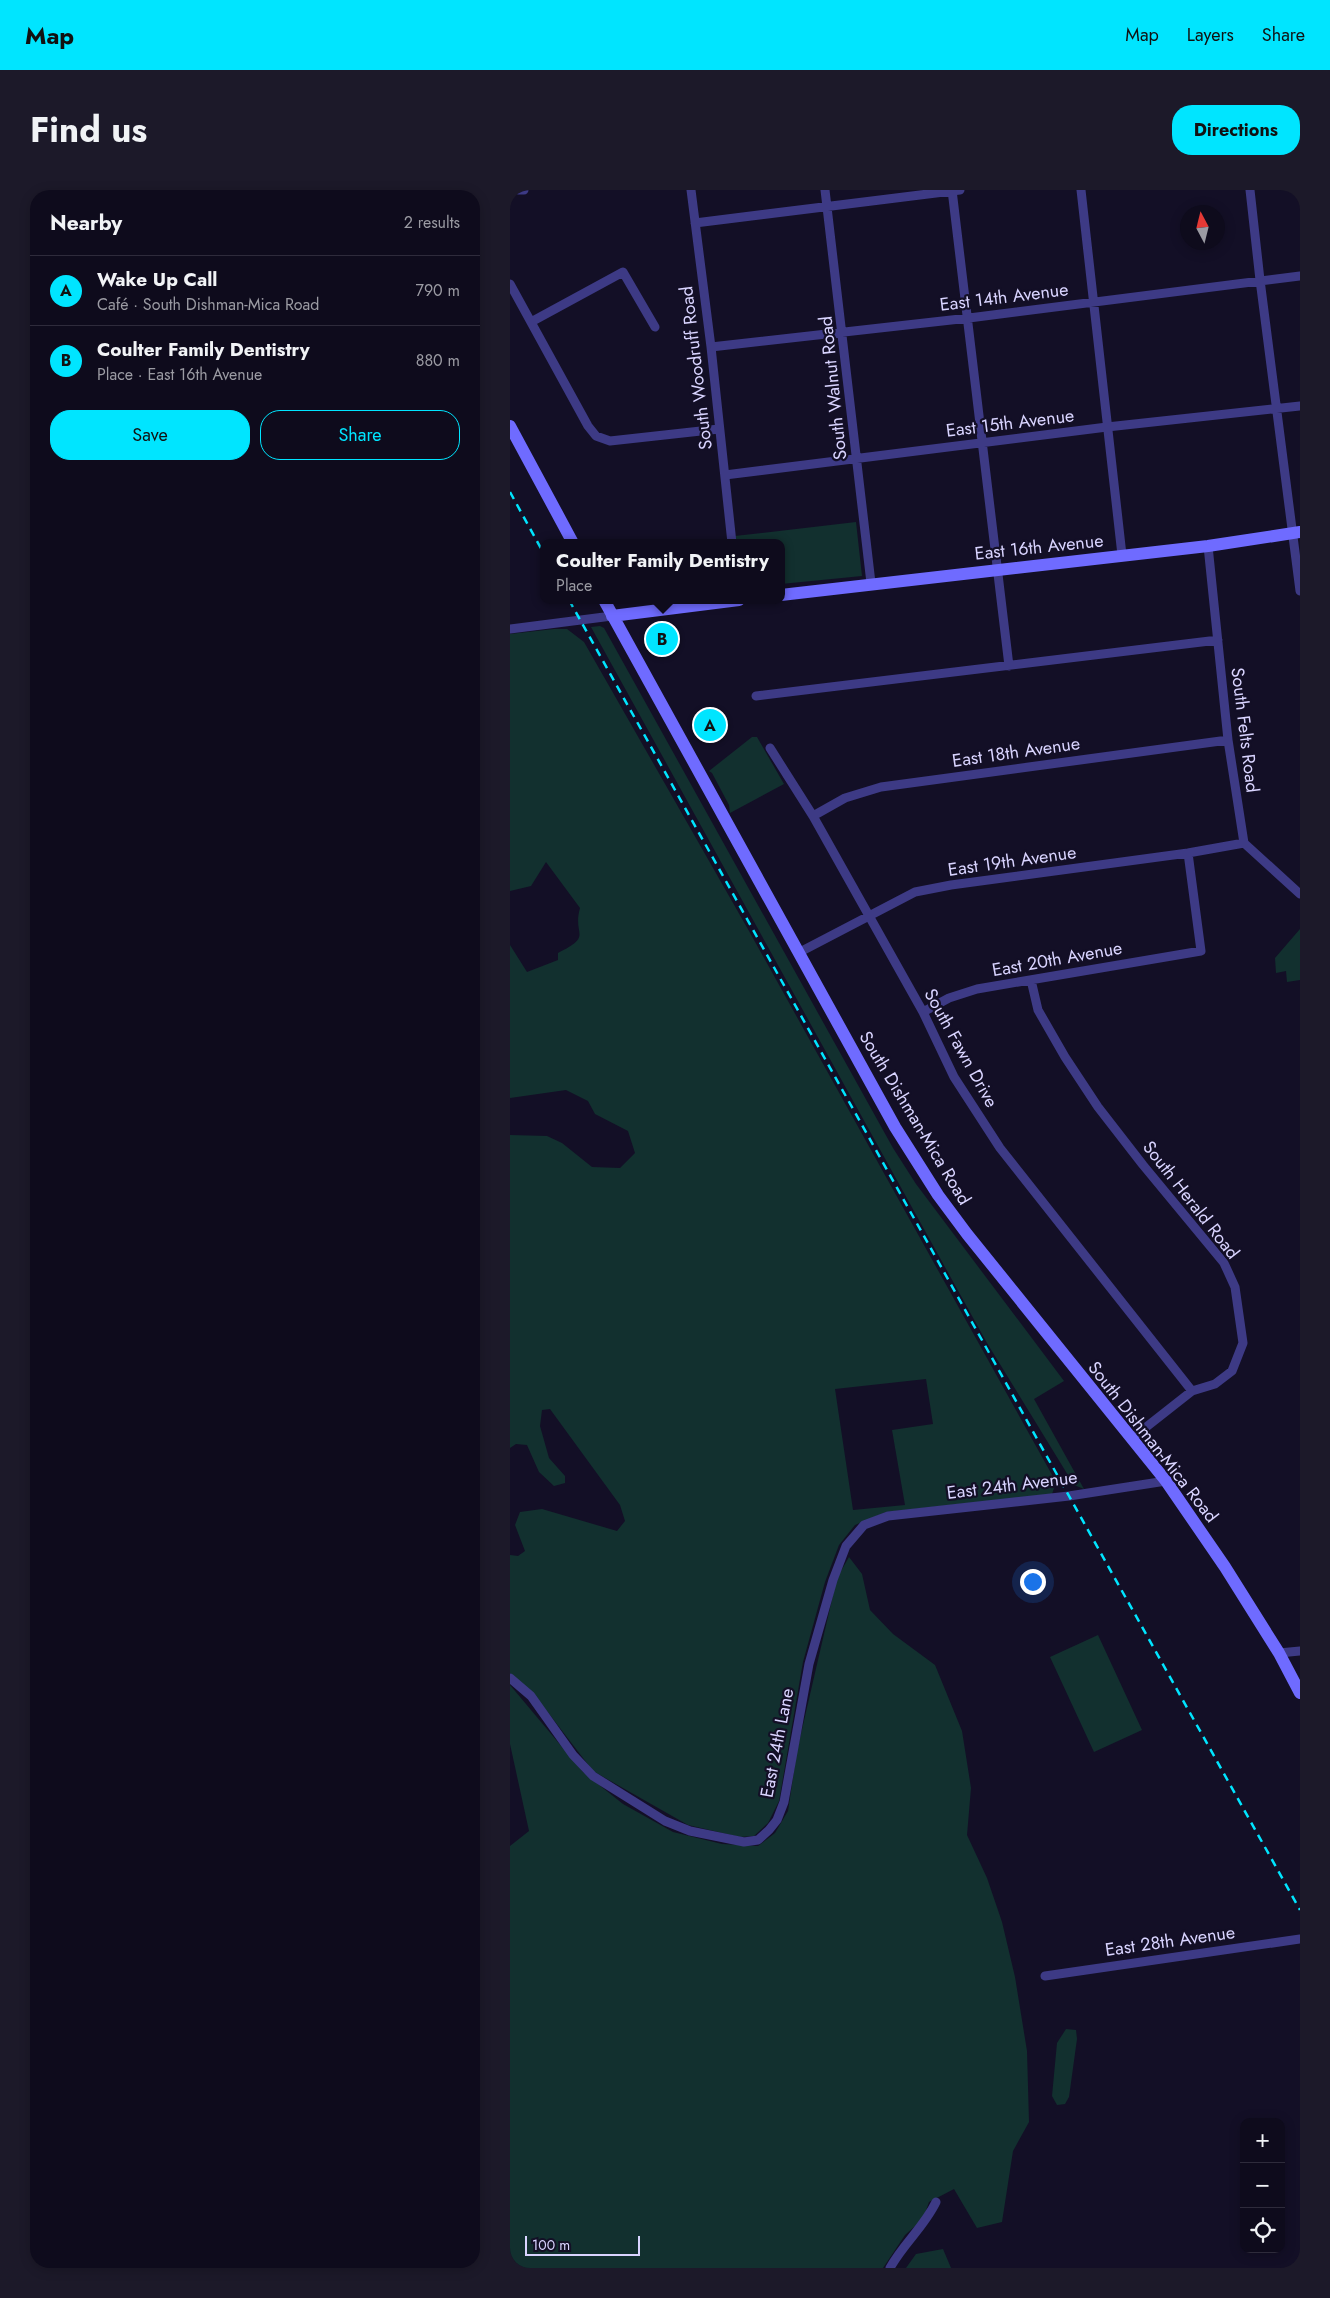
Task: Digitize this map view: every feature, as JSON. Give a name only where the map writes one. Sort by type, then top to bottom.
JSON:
[{"type":"main road","points":[[510,426],[571,539]]},
{"type":"main road","name":"East 16th Avenue","points":[[785,594],[999,568],[1208,546],[1296,532]]},
{"type":"main road","name":"South Dishman-Mica Road","points":[[606,604],[895,1126],[938,1195],[967,1234],[1166,1481],[1220,1559],[1279,1653],[1300,1693]]},
{"type":"main road","points":[[612,616],[707,604]]},
{"type":"street","points":[[510,190],[524,190]]},
{"type":"street","name":"South Woodruff Road","points":[[691,190],[711,347],[732,539]]},
{"type":"street","name":"South Walnut Road","points":[[826,190],[872,583]]},
{"type":"street","points":[[695,223],[955,190],[982,443],[999,568],[1009,666]]},
{"type":"street","points":[[1080,190],[1122,555]]},
{"type":"street","points":[[1250,190],[1260,280],[1296,532],[1300,591]]},
{"type":"street","points":[[531,322],[623,272],[655,328]]},
{"type":"street","name":"East 14th Avenue","points":[[711,347],[969,318],[1300,276]]},
{"type":"street","points":[[510,284],[588,426],[596,436],[610,441],[719,428]]},
{"type":"street","name":"East 15th Avenue","points":[[725,475],[1108,427],[1300,406]]},
{"type":"street","name":"South Felts Road","points":[[1208,546],[1228,740],[1244,843]]},
{"type":"street","points":[[510,629],[612,616]]},
{"type":"street","points":[[756,696],[1218,640]]},
{"type":"street","name":"East 18th Avenue","points":[[813,816],[845,798],[882,787],[1228,740]]},
{"type":"street","name":"South Fawn Drive","points":[[770,748],[813,816],[867,916],[923,1012],[954,1077],[1000,1148],[1192,1391]]},
{"type":"street","points":[[1244,843],[1300,894]]},
{"type":"street","name":"East 19th Avenue","points":[[798,953],[915,892],[951,885],[1188,853],[1244,843]]},
{"type":"street","name":"East 20th Avenue","points":[[923,1012],[949,998],[977,989],[1201,951],[1188,853]]},
{"type":"street","name":"South Herald Road","points":[[1031,980],[1038,1010],[1064,1057],[1098,1107],[1142,1165],[1224,1263],[1235,1287],[1243,1342],[1232,1371],[1214,1384],[1192,1391],[1131,1439]]},
{"type":"street","name":"East 24th Avenue","points":[[864,1526],[888,1516],[1069,1496],[1166,1481]]},
{"type":"street","name":"East 24th Lane","points":[[510,1678],[530,1696],[574,1755],[593,1776],[665,1821],[690,1831],[744,1842],[758,1840],[777,1820],[784,1802],[809,1664],[832,1580],[846,1546],[864,1526]]},
{"type":"street","points":[[1279,1653],[1300,1651]]},
{"type":"street","name":"East 28th Avenue","points":[[1044,1976],[1300,1939]]},
{"type":"street","points":[[890,2268],[899,2251],[921,2228],[936,2202]]},
{"type":"green space","points":[[856,522],[862,576],[785,584],[785,539],[735,539],[735,536]]},
{"type":"green space","points":[[600,626],[604,628],[893,1148],[916,1184],[1064,1381],[1034,1399],[1084,1489],[1074,1485],[987,1343],[591,627]]},
{"type":"green space","points":[[567,629],[584,642],[749,931],[1056,1482],[1052,1494],[886,1512],[855,1525],[839,1545],[825,1582],[803,1662],[779,1801],[768,1823],[754,1836],[740,1837],[688,1825],[593,1771],[533,1693],[510,1673],[510,1555],[518,1556],[525,1551],[515,1525],[520,1512],[542,1509],[617,1531],[625,1521],[620,1505],[550,1409],[542,1410],[540,1426],[549,1458],[565,1476],[565,1483],[554,1486],[539,1472],[527,1445],[516,1444],[510,1448],[510,1135],[547,1136],[562,1143],[592,1167],[620,1168],[635,1153],[628,1131],[595,1114],[588,1101],[566,1090],[510,1098],[510,945],[527,972],[558,960],[558,953],[576,942],[579,938],[578,917],[580,908],[546,862],[531,886],[510,891],[510,634]],"holes":[[[926,1379],[933,1424],[892,1430],[905,1505],[853,1510],[835,1389]]]},
{"type":"green space","points":[[752,737],[757,737],[784,784],[730,813],[729,805],[712,773],[709,771]]},
{"type":"green space","points":[[1300,929],[1300,980],[1287,982],[1286,971],[1276,973],[1275,958]]},
{"type":"green space","points":[[849,1557],[862,1574],[870,1610],[893,1634],[935,1665],[962,1731],[971,1788],[967,1835],[987,1878],[1002,1922],[1015,1977],[1027,2051],[1029,2122],[1013,2151],[1002,2222],[977,2228],[954,2189],[929,2202],[923,2219],[905,2235],[883,2268],[510,2268],[510,1846],[529,1831],[510,1744],[510,1685],[583,1772],[623,1804],[673,1832],[722,1844],[758,1846],[775,1833],[788,1811],[797,1751],[837,1578]]},
{"type":"green space","points":[[1098,1635],[1142,1730],[1094,1752],[1050,1657]]},
{"type":"green space","points":[[1066,2029],[1076,2030],[1077,2039],[1069,2097],[1065,2104],[1057,2105],[1052,2096],[1057,2043]]},
{"type":"green space","points":[[943,2249],[951,2268],[906,2268],[916,2254]]},
{"type":"railway","points":[[510,492],[540,547]]},
{"type":"railway","points":[[571,604],[1300,1910]]},
{"type":"place","name":"Coulter Family Dentistry","points":[[662,639]]},
{"type":"place","name":"Wake Up Call","points":[[710,725]]}]
